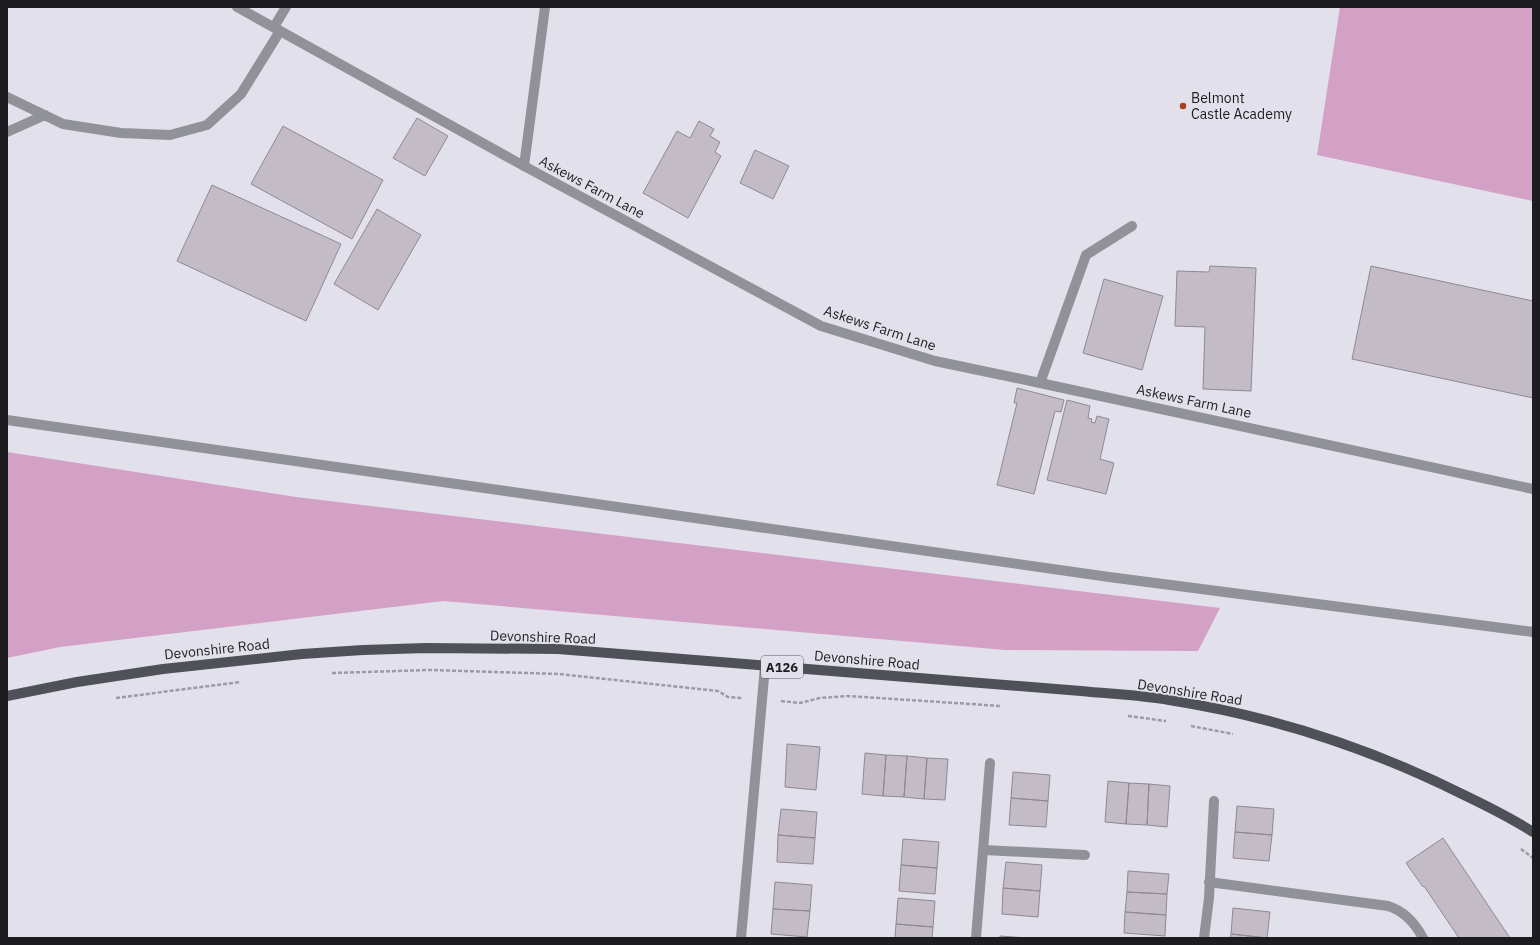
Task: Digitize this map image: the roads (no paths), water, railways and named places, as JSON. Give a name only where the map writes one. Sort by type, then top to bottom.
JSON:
[{"type":"main road","name":"Devonshire Road","points":[[7,696],[77,682],[163,669],[302,654],[426,648],[558,650],[1168,700],[1271,720],[1354,746],[1424,775],[1513,819],[1533,832]]},
{"type":"street","name":"Askews Farm Lane","points":[[237,7],[524,166],[821,326],[935,361],[1040,382],[1533,489]]},
{"type":"street","points":[[7,97],[63,124],[121,133],[170,135],[207,125],[241,94],[277,29],[286,7]]},
{"type":"street","points":[[524,166],[545,7]]},
{"type":"street","points":[[7,132],[44,115]]},
{"type":"street","points":[[1040,382],[1086,254],[1132,226]]},
{"type":"street","points":[[7,420],[1109,577],[1533,632]]},
{"type":"street","points":[[741,938],[764,666]]},
{"type":"street","points":[[976,938],[990,763]]},
{"type":"street","points":[[1204,938],[1209,898],[1214,801]]},
{"type":"street","points":[[984,850],[1086,855]]},
{"type":"street","points":[[1209,882],[1388,906],[1397,909],[1411,920],[1423,938]]},
{"type":"place","name":"Belmont Castle Academy","points":[[1183,106]]}]
